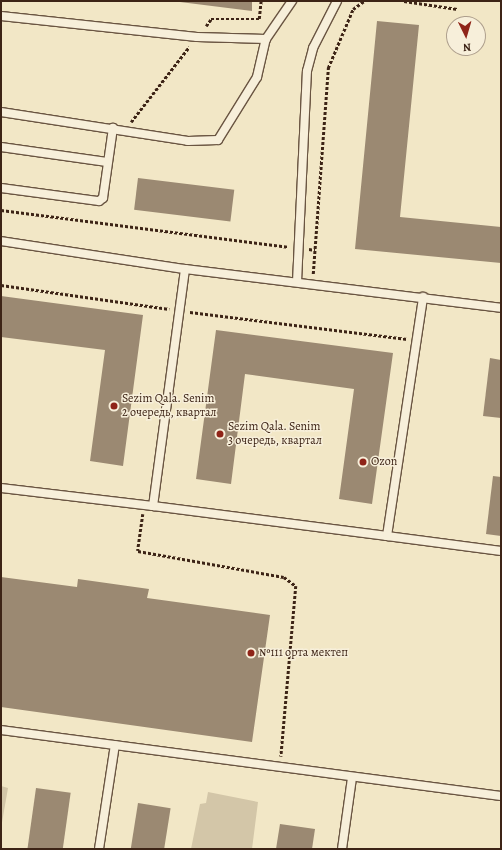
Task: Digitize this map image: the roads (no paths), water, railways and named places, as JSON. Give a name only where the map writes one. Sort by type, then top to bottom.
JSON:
[{"type":"lane","points":[[1,112],[113,128],[188,141],[218,140],[257,78],[266,39],[292,1]]},
{"type":"lane","points":[[297,282],[308,71],[313,48],[336,1]]},
{"type":"lane","points":[[1,16],[197,37],[266,39]]},
{"type":"lane","points":[[1,188],[100,201],[103,198],[113,128]]},
{"type":"lane","points":[[1,148],[107,162]]},
{"type":"lane","points":[[1,241],[185,269],[423,297],[501,308]]},
{"type":"lane","points":[[153,506],[185,269]]},
{"type":"lane","points":[[388,536],[423,297]]},
{"type":"lane","points":[[1,488],[501,551]]},
{"type":"lane","points":[[1,730],[352,778],[501,796]]},
{"type":"lane","points":[[99,849],[115,745]]},
{"type":"lane","points":[[342,849],[352,778]]},
{"type":"place","name":"Sezim Qala. Senim 2 очередь, квартал","points":[[114,406]]},
{"type":"place","name":"Sezim Qala. Senim 3 очередь, квартал","points":[[220,434]]},
{"type":"place","name":"Ozon","points":[[363,462]]},
{"type":"place","name":"№111 орта мектеп","points":[[251,653]]}]
